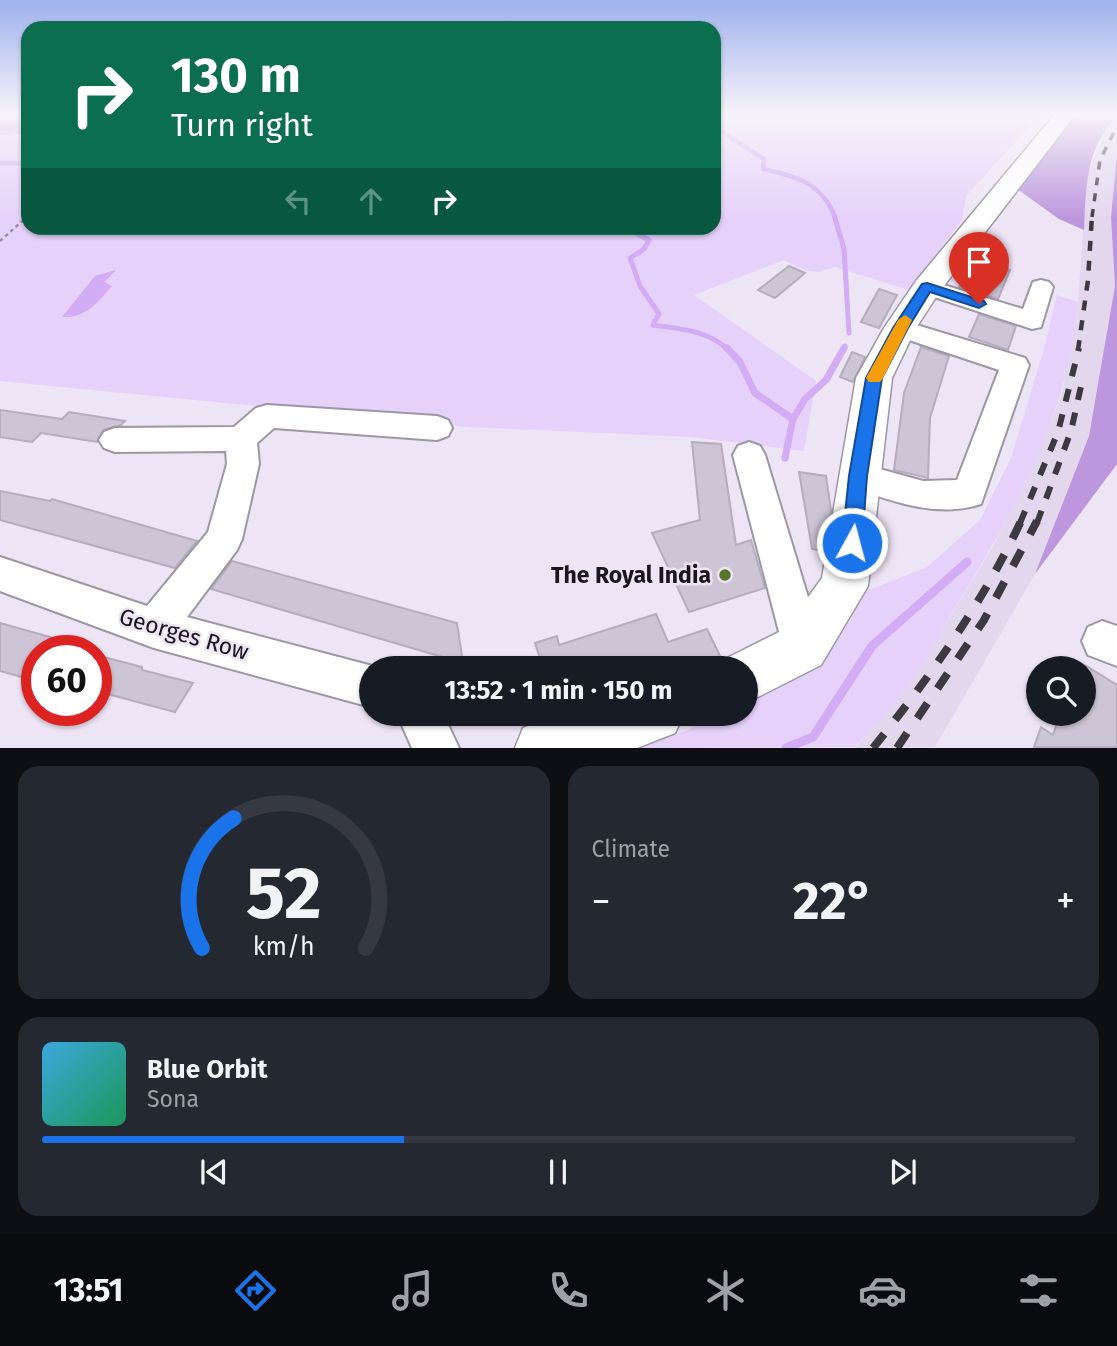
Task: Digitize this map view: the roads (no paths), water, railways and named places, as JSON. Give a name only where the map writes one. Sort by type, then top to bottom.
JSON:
[{"type":"main road","points":[[758,670],[803,646],[844,586],[856,521],[858,476],[874,378],[900,328],[927,287],[1038,149]]},
{"type":"main road","points":[[543,747],[615,726]]},
{"type":"street","points":[[927,287],[1032,321],[1041,287]]},
{"type":"street","points":[[858,476],[923,495],[969,494],[1015,365],[900,328]]},
{"type":"street","points":[[115,440],[241,439],[267,416],[437,428]]},
{"type":"street","points":[[154,628],[224,539],[243,464],[241,439]]},
{"type":"street","points":[[749,455],[803,646]]},
{"type":"street","name":"Georges Row","points":[[0,574],[154,628],[359,683]]},
{"type":"street","points":[[425,726],[436,747]]},
{"type":"waterway","points":[[748,149],[764,159],[763,169],[797,178],[815,189],[830,205],[835,217]]},
{"type":"waterway","points":[[0,163],[21,163]]},
{"type":"waterway","points":[[834,215],[844,249],[849,333]]},
{"type":"waterway","points":[[639,235],[649,240],[644,249],[630,258],[640,286],[659,314],[653,325],[703,334],[728,350]]},
{"type":"waterway","points":[[727,348],[740,362],[755,393],[793,419]]},
{"type":"waterway","points":[[793,419],[805,399],[826,380],[844,348]]},
{"type":"waterway","points":[[785,458],[793,419]]},
{"type":"waterway","points":[[786,748],[813,737],[872,646],[967,562]]},
{"type":"railway","points":[[1092,217],[1100,160],[1106,149]]},
{"type":"railway","points":[[1078,350],[1088,280],[1092,215]]},
{"type":"railway","points":[[1020,523],[1058,432],[1079,348]]},
{"type":"railway","points":[[1037,523],[1071,431],[1082,382]]},
{"type":"railway","points":[[897,748],[984,620],[1037,521]]},
{"type":"railway","points":[[873,748],[954,639],[990,581],[1020,523]]},
{"type":"place","name":"The Royal India","points":[[725,575]]}]
